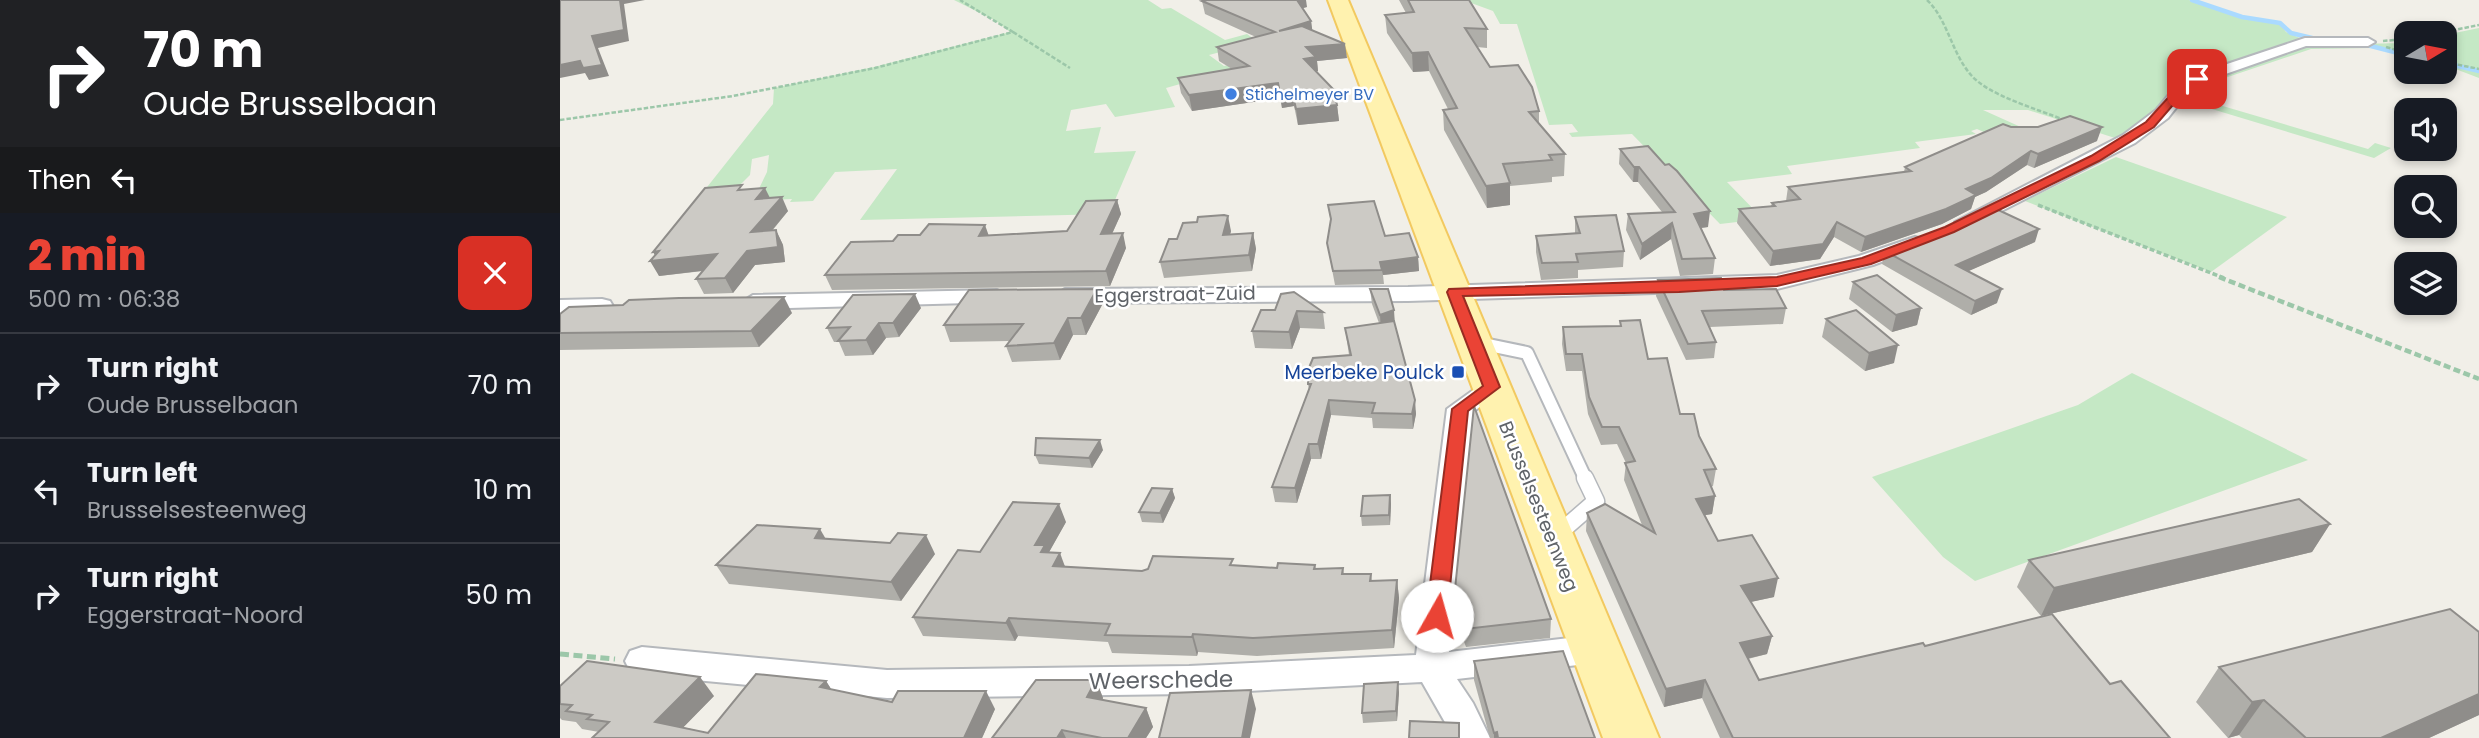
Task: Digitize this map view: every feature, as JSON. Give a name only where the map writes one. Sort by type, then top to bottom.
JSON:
[{"type":"main road","name":"Brusselsesteenweg","points":[[1338,0],[1630,738]]},
{"type":"street","name":"Eggerstraat-Zuid","points":[[737,303],[1030,296],[1454,292],[1777,282],[1866,261],[1944,232],[2017,197],[2095,158],[2150,125],[2188,82],[2305,42],[2368,42]]},
{"type":"street","points":[[560,307],[628,306]]},
{"type":"street","points":[[1472,738],[1431,668],[1460,409],[1492,387]]},
{"type":"street","name":"Weerschede","points":[[642,661],[887,684],[1189,680],[1431,668],[1595,649]]},
{"type":"lane","points":[[1474,342],[1527,353],[1596,501],[1552,538]]},
{"type":"path","points":[[960,0],[1070,68]]},
{"type":"path","points":[[1927,0],[1940,12],[1947,34],[1971,75],[2012,100],[2072,121]]},
{"type":"path","points":[[2457,29],[2479,25]]},
{"type":"path","points":[[560,120],[733,96],[875,68],[1013,32]]},
{"type":"path","points":[[2457,64],[2479,69]]},
{"type":"path","points":[[2017,197],[2479,379]]},
{"type":"path","points":[[560,653],[642,661]]},
{"type":"green space","points":[[954,0],[1148,0],[1162,9],[1171,8],[1225,40],[1247,34],[1258,42],[1209,55],[1224,66],[1239,62],[1244,66],[1166,88],[1175,107],[1115,117],[1106,104],[1071,110],[1066,131],[1101,127],[1094,153],[1136,151],[1109,214],[860,220],[897,169],[835,172],[813,201],[753,201],[767,172],[769,155],[752,159],[750,175],[726,199],[696,201],[773,104],[774,88],[874,67],[1010,32],[996,21]]},
{"type":"green space","points":[[1463,0],[2189,0],[2216,7],[2231,15],[2280,24],[2286,32],[2302,39],[2186,78],[2138,127],[2118,139],[2028,110],[1983,110],[2023,128],[1988,134],[1977,129],[1971,131],[1976,134],[1915,142],[1920,148],[1787,166],[1792,174],[1727,182],[1763,219],[1720,224],[1632,134],[1572,137],[1569,133],[1578,132],[1572,124],[1549,125],[1517,24],[1500,24],[1493,11]]},
{"type":"green space","points":[[2479,28],[2479,78],[2457,70],[2457,33]]},
{"type":"green space","points":[[2394,43],[2394,52],[2369,46],[2371,48],[2311,49],[2216,81],[2204,88],[2199,99],[2368,149],[2375,143],[2391,148],[2374,158],[2182,100],[2192,87],[2203,81],[2303,45]]},
{"type":"green space","points":[[2116,157],[2287,217],[2211,272],[2025,201]]},
{"type":"green space","points":[[2132,373],[2308,460],[1975,581],[1943,557],[1872,477],[2078,405]]},
{"type":"building","points":[[560,0],[620,0],[624,30],[592,36],[602,65],[583,68],[580,61],[560,65]]},
{"type":"building","points":[[1297,0],[1311,21],[1279,31],[1302,26],[1345,44],[1306,47],[1316,57],[1304,59],[1334,90],[1337,105],[1296,109],[1292,91],[1280,93],[1278,83],[1189,95],[1178,78],[1249,66],[1217,47],[1275,32],[1202,1]]},
{"type":"building","points":[[1408,0],[1469,0],[1487,29],[1465,28],[1490,67],[1518,65],[1532,87],[1539,111],[1529,112],[1565,154],[1549,155],[1552,160],[1503,164],[1510,183],[1486,186],[1443,110],[1457,108],[1428,52],[1412,53],[1385,15],[1414,12]]},
{"type":"building","points":[[2070,116],[2102,127],[2038,154],[2031,151],[1991,178],[1966,189],[1976,195],[1946,209],[1865,237],[1837,222],[1823,244],[1773,251],[1739,209],[1775,206],[1772,203],[1800,199],[1788,187],[1911,171],[1905,167],[2003,124],[2011,127],[2038,127]]},
{"type":"building","points":[[1648,146],[1665,165],[1669,164],[1677,171],[1710,211],[1694,214],[1715,258],[1682,259],[1672,223],[1642,244],[1628,214],[1675,212],[1639,167],[1634,167],[1620,149]]},
{"type":"building","points":[[742,185],[738,190],[765,188],[756,199],[782,197],[751,232],[776,230],[778,247],[747,251],[725,278],[696,279],[717,254],[650,261],[659,251],[653,252],[705,188]]},
{"type":"building","points":[[1117,200],[1101,234],[1123,233],[1106,271],[825,275],[851,242],[893,241],[898,235],[920,235],[929,224],[985,225],[979,236],[1067,231],[1086,201]]},
{"type":"building","points":[[1374,201],[1385,236],[1409,233],[1418,257],[1380,262],[1382,270],[1333,271],[1327,243],[1331,219],[1328,205]]},
{"type":"building","points":[[1994,208],[2039,229],[1956,265],[2002,289],[1975,301],[1885,251],[1962,223]]},
{"type":"building","points":[[1616,215],[1624,251],[1576,254],[1578,262],[1542,263],[1536,236],[1580,233],[1575,217]]},
{"type":"building","points":[[1228,216],[1223,235],[1253,233],[1249,255],[1160,262],[1169,239],[1177,239],[1183,223],[1197,222],[1198,217]]},
{"type":"building","points":[[1877,275],[1921,308],[1896,315],[1853,282]]},
{"type":"building","points":[[1721,278],[1724,290],[1776,289],[1786,308],[1702,311],[1716,342],[1688,344],[1658,280]]},
{"type":"building","points":[[1097,289],[1081,318],[1068,318],[1054,343],[1006,346],[1023,324],[944,325],[969,290]]},
{"type":"building","points":[[1370,289],[1388,289],[1394,310],[1380,315]]},
{"type":"building","points":[[1294,292],[1323,312],[1297,311],[1289,332],[1252,331],[1261,310],[1275,310],[1281,294]]},
{"type":"building","points":[[915,294],[893,323],[879,323],[866,340],[838,341],[850,327],[827,328],[853,295]]},
{"type":"building","points":[[784,297],[751,331],[560,333],[560,314],[569,307],[623,305],[629,300]]},
{"type":"building","points":[[1856,310],[1898,345],[1869,353],[1826,319]]},
{"type":"building","points":[[1640,320],[1648,359],[1667,358],[1680,414],[1694,414],[1699,436],[1716,469],[1704,470],[1715,496],[1696,499],[1718,541],[1752,535],[1778,578],[1741,586],[1772,636],[1740,643],[1759,680],[1923,643],[1925,646],[2052,614],[2110,684],[2121,681],[2170,738],[1733,738],[1705,680],[1666,689],[1587,513],[1605,504],[1655,533],[1625,463],[1635,461],[1619,427],[1602,427],[1589,397],[1582,354],[1566,354],[1563,327],[1621,326],[1620,321]]},
{"type":"building","points":[[1394,321],[1415,400],[1412,414],[1372,413],[1375,403],[1329,400],[1318,444],[1309,444],[1295,488],[1272,487],[1311,384],[1308,384],[1308,370],[1313,358],[1351,355],[1345,328]]},
{"type":"building","points":[[1474,406],[1551,619],[1465,629],[1462,617],[1452,618]]},
{"type":"building","points":[[1036,438],[1100,440],[1089,458],[1035,455]]},
{"type":"building","points":[[1152,488],[1172,489],[1160,513],[1139,512]]},
{"type":"building","points":[[1390,495],[1389,515],[1361,516],[1363,496]]},
{"type":"building","points":[[2299,499],[2330,524],[2054,588],[2029,560]]},
{"type":"building","points":[[1013,502],[1059,504],[1035,545],[1045,545],[1041,552],[1060,553],[1053,566],[1142,571],[1148,569],[1153,556],[1233,559],[1230,565],[1277,568],[1278,563],[1315,565],[1314,569],[1343,568],[1342,574],[1371,574],[1370,581],[1397,580],[1392,630],[1253,638],[1193,634],[1192,637],[1105,635],[1110,624],[1009,618],[1006,623],[913,617],[958,550],[980,552]]},
{"type":"building","points":[[757,525],[820,529],[815,538],[890,543],[898,533],[926,535],[891,582],[716,565]]},
{"type":"building","points":[[2450,609],[2479,632],[2479,694],[2381,738],[2306,738],[2264,700],[2252,702],[2219,667]]},
{"type":"building","points":[[1563,651],[1595,738],[1498,738],[1497,732],[1494,733],[1474,661]]},
{"type":"building","points":[[587,661],[700,677],[655,722],[708,733],[756,674],[826,681],[820,687],[892,702],[898,691],[986,691],[964,738],[592,738],[609,722],[587,719],[592,715],[566,711],[572,705],[560,704],[560,686]]},
{"type":"building","points":[[1036,680],[1096,680],[1087,697],[1146,708],[1128,738],[1102,738],[1062,730],[1057,738],[992,738]]},
{"type":"building","points":[[1398,682],[1396,711],[1362,713],[1364,684]]},
{"type":"building","points":[[1251,690],[1242,738],[1159,738],[1170,693]]},
{"type":"building","points":[[1410,721],[1459,723],[1459,738],[1409,738]]},
{"type":"waterway","points":[[2192,0],[2242,17],[2280,23],[2291,33],[2316,39]]},
{"type":"waterway","points":[[2363,44],[2394,52]]},
{"type":"waterway","points":[[2457,66],[2479,71]]},
{"type":"place","name":"Stichelmeyer BV","points":[[1231,94]]},
{"type":"place","name":"Meerbeke Poulck","points":[[1458,372]]},
{"type":"route","points":[[1437,616],[1460,409],[1492,387],[1454,292],[1777,282],[1866,261],[1950,230],[2095,158],[2150,125],[2188,82],[2197,79]]}]
